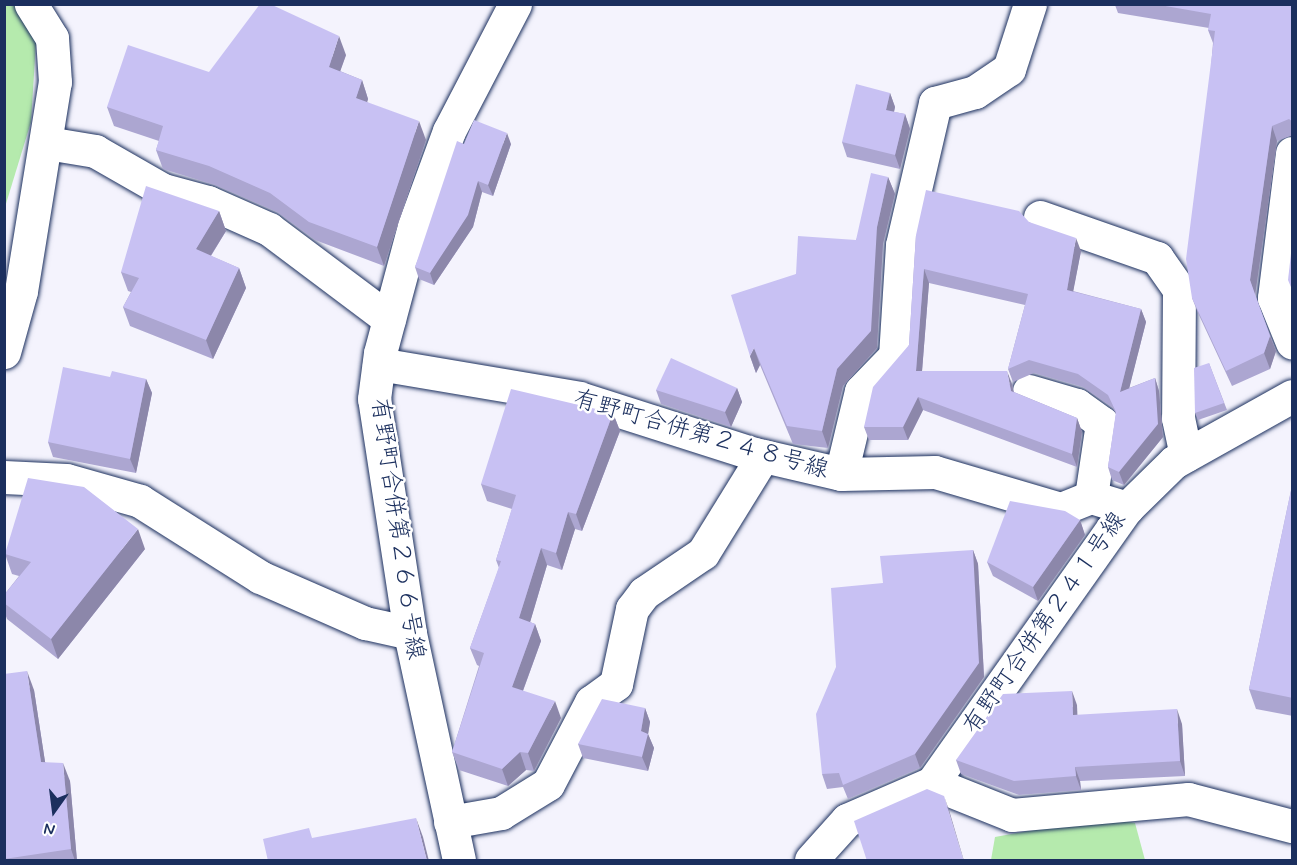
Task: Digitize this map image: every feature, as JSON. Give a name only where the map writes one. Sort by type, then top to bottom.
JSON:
[{"type":"street","points":[[4,352],[10,304],[47,143],[55,82],[52,38],[31,4]]},
{"type":"street","name":"有野町合併第２６６号線","points":[[459,861],[410,633],[374,399],[389,319],[414,226],[450,131],[515,4]]},
{"type":"street","points":[[841,474],[861,391],[895,356],[902,245],[935,103],[975,92],[1009,69],[1030,4]]},
{"type":"street","points":[[47,143],[95,151],[163,190],[208,202],[269,230],[389,319]]},
{"type":"street","points":[[1293,153],[1274,298],[1293,342]]},
{"type":"street","points":[[1040,217],[1157,258],[1179,289],[1178,418],[1186,455]]},
{"type":"street","name":"有野町合併第２４８号線","points":[[379,364],[579,398],[763,456],[841,474],[935,472],[1061,509],[1091,498]]},
{"type":"street","points":[[1029,391],[1077,405],[1102,423],[1091,498],[1127,508]]},
{"type":"street","name":"有野町合併第２４１号線","points":[[932,783],[1127,508],[1186,455],[1293,396]]},
{"type":"street","points":[[450,822],[501,813],[548,784],[591,702],[616,684],[632,609],[644,593],[703,554],[763,456]]},
{"type":"street","points":[[4,477],[66,480],[140,501],[260,577],[365,623],[410,633]]},
{"type":"street","points":[[811,861],[847,820],[932,783],[1012,815],[1188,799],[1293,826]]},
{"type":"green space","points":[[5,5],[14,5],[36,42],[31,122],[5,207]]},
{"type":"green space","points":[[1104,817],[1135,823],[1145,860],[991,860],[995,837]]},
{"type":"building","points":[[260,4],[270,4],[339,36],[329,67],[362,80],[356,98],[419,121],[377,247],[309,222],[270,193],[209,166],[156,150],[163,126],[107,107],[128,45],[209,72]]},
{"type":"building","points":[[1154,4],[1293,4],[1293,122],[1289,119],[1272,126],[1250,280],[1270,336],[1264,353],[1226,371],[1192,298],[1186,259],[1215,31],[1208,30],[1211,14]]},
{"type":"building","points":[[856,84],[890,93],[886,110],[905,114],[895,155],[842,142]]},
{"type":"building","points":[[474,120],[507,133],[488,185],[478,181],[468,215],[430,273],[415,267],[457,141],[464,144]]},
{"type":"building","points":[[871,173],[888,177],[877,227],[871,331],[837,369],[822,431],[787,426],[754,348],[750,356],[731,295],[796,274],[798,236],[856,240]]},
{"type":"building","points":[[146,186],[219,211],[196,249],[239,268],[206,340],[123,307],[139,278],[121,272]]},
{"type":"building","points":[[926,190],[1019,211],[1029,222],[1076,238],[1067,290],[1141,309],[1120,392],[1155,378],[1158,424],[1119,472],[1108,467],[1116,412],[1108,395],[1078,374],[1029,360],[1008,369],[1028,294],[924,269],[916,371],[1007,371],[1011,391],[1077,418],[1072,454],[918,397],[903,427],[864,427],[873,387],[909,345],[916,235]]},
{"type":"building","points":[[1293,236],[1293,292],[1288,280]]},
{"type":"building","points":[[671,358],[737,388],[725,412],[656,390]]},
{"type":"building","points":[[1209,363],[1224,403],[1195,413],[1194,368]]},
{"type":"building","points":[[63,367],[110,377],[112,371],[146,379],[130,459],[48,442]]},
{"type":"building","points":[[511,389],[613,413],[576,514],[568,512],[556,553],[541,548],[519,618],[535,624],[512,687],[555,701],[528,753],[520,752],[502,769],[452,752],[484,653],[470,648],[501,561],[496,560],[516,495],[481,484]]},
{"type":"building","points":[[28,478],[84,487],[138,529],[51,639],[4,603],[4,595],[31,562],[5,554]]},
{"type":"building","points":[[1293,481],[1293,698],[1249,689]]},
{"type":"building","points":[[1010,501],[1065,511],[1080,520],[1033,587],[987,562]]},
{"type":"building","points":[[973,550],[979,663],[915,754],[843,785],[839,773],[822,774],[816,714],[836,667],[831,588],[883,583],[880,556]]},
{"type":"building","points":[[27,671],[41,762],[63,763],[71,849],[4,859],[4,674]]},
{"type":"building","points":[[1072,691],[1073,715],[1177,709],[1180,761],[1075,767],[1076,776],[1014,781],[956,760],[1003,694]]},
{"type":"building","points":[[602,699],[645,708],[641,731],[648,734],[642,757],[578,744]]},
{"type":"building","points":[[927,789],[944,796],[963,859],[960,861],[867,861],[854,821]]},
{"type":"building","points":[[416,818],[427,861],[268,861],[263,839],[309,828],[312,838]]}]
